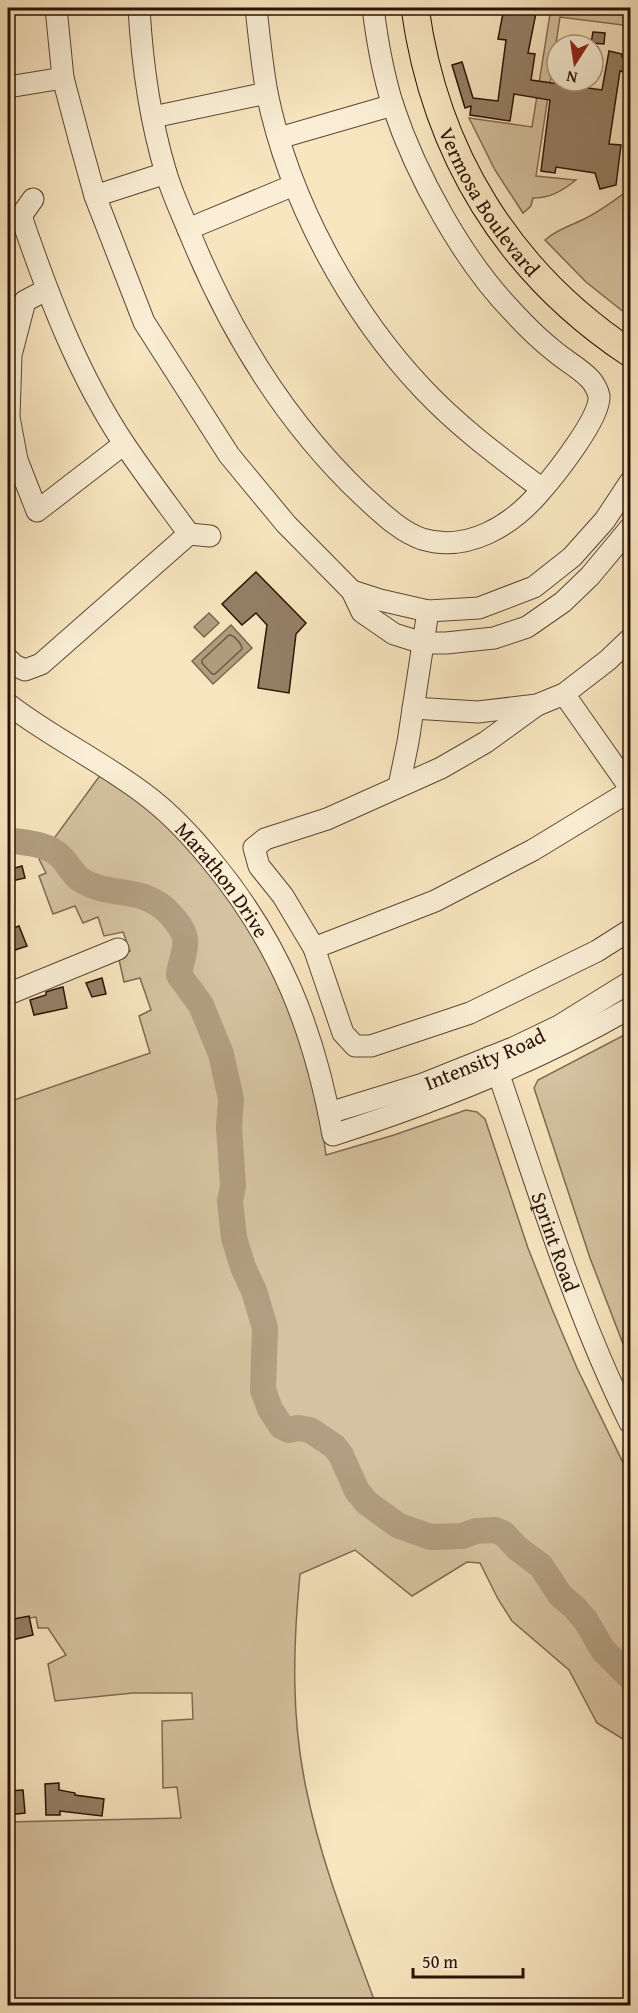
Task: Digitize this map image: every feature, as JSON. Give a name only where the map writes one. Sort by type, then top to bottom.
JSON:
[{"type":"main road","name":"Vermosa Boulevard","points":[[415,8],[420,44],[433,93],[447,132],[473,186],[508,241],[544,284],[586,321],[630,353]]},
{"type":"street","points":[[56,8],[63,78],[95,196],[144,322],[223,446],[286,524],[352,591],[362,612],[394,634],[423,643],[494,638],[527,627],[563,602],[590,576],[630,528]]},
{"type":"street","points":[[139,8],[141,45],[153,117],[166,173],[218,299],[243,345],[278,400],[314,445],[350,483],[401,528],[423,539],[446,542],[471,539],[494,531],[520,514],[542,489],[572,450],[598,409],[599,393],[591,379],[552,350],[512,311],[463,248],[424,180],[393,105],[379,49],[373,8]]},
{"type":"street","points":[[256,8],[267,93],[279,138],[294,184],[343,284],[394,355],[424,390],[472,436],[542,489]]},
{"type":"street","points":[[8,87],[63,78]]},
{"type":"street","points":[[153,117],[267,93]]},
{"type":"street","points":[[279,138],[393,105]]},
{"type":"street","points":[[95,196],[166,173]]},
{"type":"street","points":[[188,229],[294,184]]},
{"type":"street","points":[[33,199],[14,217],[83,372],[124,444],[189,534]]},
{"type":"street","points":[[46,290],[26,301],[10,365],[9,417],[17,460],[36,520],[124,444]]},
{"type":"street","points":[[352,591],[428,611],[479,608],[534,587],[572,557],[604,520],[630,482]]},
{"type":"street","points":[[8,659],[25,670],[41,664],[189,534],[210,536]]},
{"type":"street","points":[[572,557],[590,576]]},
{"type":"street","points":[[399,786],[428,611]]},
{"type":"street","points":[[630,639],[608,660],[564,694],[537,705],[486,742],[441,768],[327,819],[265,839],[254,848],[259,866],[283,896],[314,948],[343,1033],[355,1046],[371,1046],[470,1014],[597,951],[630,930]]},
{"type":"street","points":[[314,948],[435,901],[533,850],[630,789],[564,694]]},
{"type":"street","name":"Marathon Drive","points":[[8,704],[33,723],[115,772],[152,799],[187,831],[230,883],[267,939],[292,988],[311,1039],[333,1135]]},
{"type":"street","points":[[413,708],[478,712],[537,705]]},
{"type":"street","points":[[8,994],[118,949]]},
{"type":"street","name":"Intensity Road","points":[[333,1135],[427,1103],[494,1066],[630,982]]},
{"type":"street","name":"Intensity Road","points":[[329,1113],[564,1044],[630,1008]]},
{"type":"street","name":"Sprint Road","points":[[494,1066],[564,1268],[630,1423]]},
{"type":"shaded area","points":[[551,8],[630,8],[630,26],[560,17],[558,33],[547,33]]},
{"type":"shaded area","points":[[545,46],[545,93],[549,93],[536,176],[576,180],[556,193],[533,198],[531,206],[523,213],[495,170],[469,118],[532,127]]},
{"type":"shaded area","points":[[630,165],[630,317],[586,282],[545,240],[594,214],[626,192]]},
{"type":"shaded area","points":[[104,770],[173,827],[248,920],[301,1034],[322,1125],[326,1155],[466,1110],[477,1112],[485,1119],[528,1248],[552,1309],[577,1368],[630,1477],[630,1749],[623,1739],[597,1723],[569,1670],[512,1621],[480,1563],[467,1562],[412,1596],[355,1550],[300,1574],[295,1681],[301,1761],[312,1816],[328,1871],[376,2005],[264,2006],[263,2003],[247,2006],[14,2005],[8,1943],[8,1822],[181,1818],[177,1787],[163,1788],[162,1721],[193,1719],[192,1693],[133,1693],[55,1701],[48,1664],[66,1655],[48,1628],[38,1628],[36,1617],[8,1621],[8,1102],[150,1053],[139,1016],[151,1010],[140,978],[124,982],[118,955],[130,951],[123,932],[104,936],[98,917],[83,923],[75,906],[53,914],[39,876],[46,873],[39,859]]},
{"type":"shaded area","points":[[630,1032],[630,1362],[590,1258],[534,1088],[538,1080]]},
{"type":"water","points":[[209,613],[219,623],[204,637],[194,627]]},
{"type":"water","points":[[231,625],[252,648],[213,684],[192,661]]},
{"type":"building","points":[[504,8],[537,8],[528,53],[535,54],[531,80],[545,82],[545,93],[605,93],[605,73],[609,51],[622,54],[622,57],[630,59],[629,73],[620,71],[609,144],[621,145],[616,185],[600,189],[595,173],[556,167],[555,173],[541,171],[550,100],[514,94],[510,121],[470,115],[471,106],[465,108],[452,65],[462,62],[473,98],[498,101],[506,40],[498,39]]},
{"type":"building","points":[[256,572],[306,623],[296,634],[289,693],[258,688],[267,625],[256,613],[242,625],[222,604]]},
{"type":"building","points":[[22,866],[25,878],[12,881],[8,870]]},
{"type":"building","points":[[19,926],[27,946],[12,951],[8,930]]},
{"type":"building","points":[[102,978],[106,994],[92,997],[86,983]]},
{"type":"building","points":[[63,987],[67,1008],[34,1015],[30,1000]]},
{"type":"building","points":[[29,1616],[33,1635],[8,1641],[8,1620]]},
{"type":"building","points":[[59,1783],[59,1790],[104,1799],[102,1816],[60,1811],[60,1815],[46,1815],[45,1784]]},
{"type":"building","points":[[23,1790],[25,1813],[8,1815],[8,1791]]},
{"type":"waterway","points":[[8,840],[49,848],[63,859],[78,878],[93,886],[149,899],[171,915],[183,932],[185,947],[179,975],[201,1005],[221,1054],[231,1099],[229,1127],[233,1186],[230,1201],[234,1238],[265,1328],[263,1390],[270,1409],[281,1426],[289,1430],[298,1428],[310,1430],[334,1446],[341,1455],[357,1491],[367,1503],[399,1526],[431,1537],[462,1536],[476,1531],[495,1530],[504,1534],[517,1548],[541,1566],[560,1595],[586,1621],[603,1650],[630,1677]]}]
